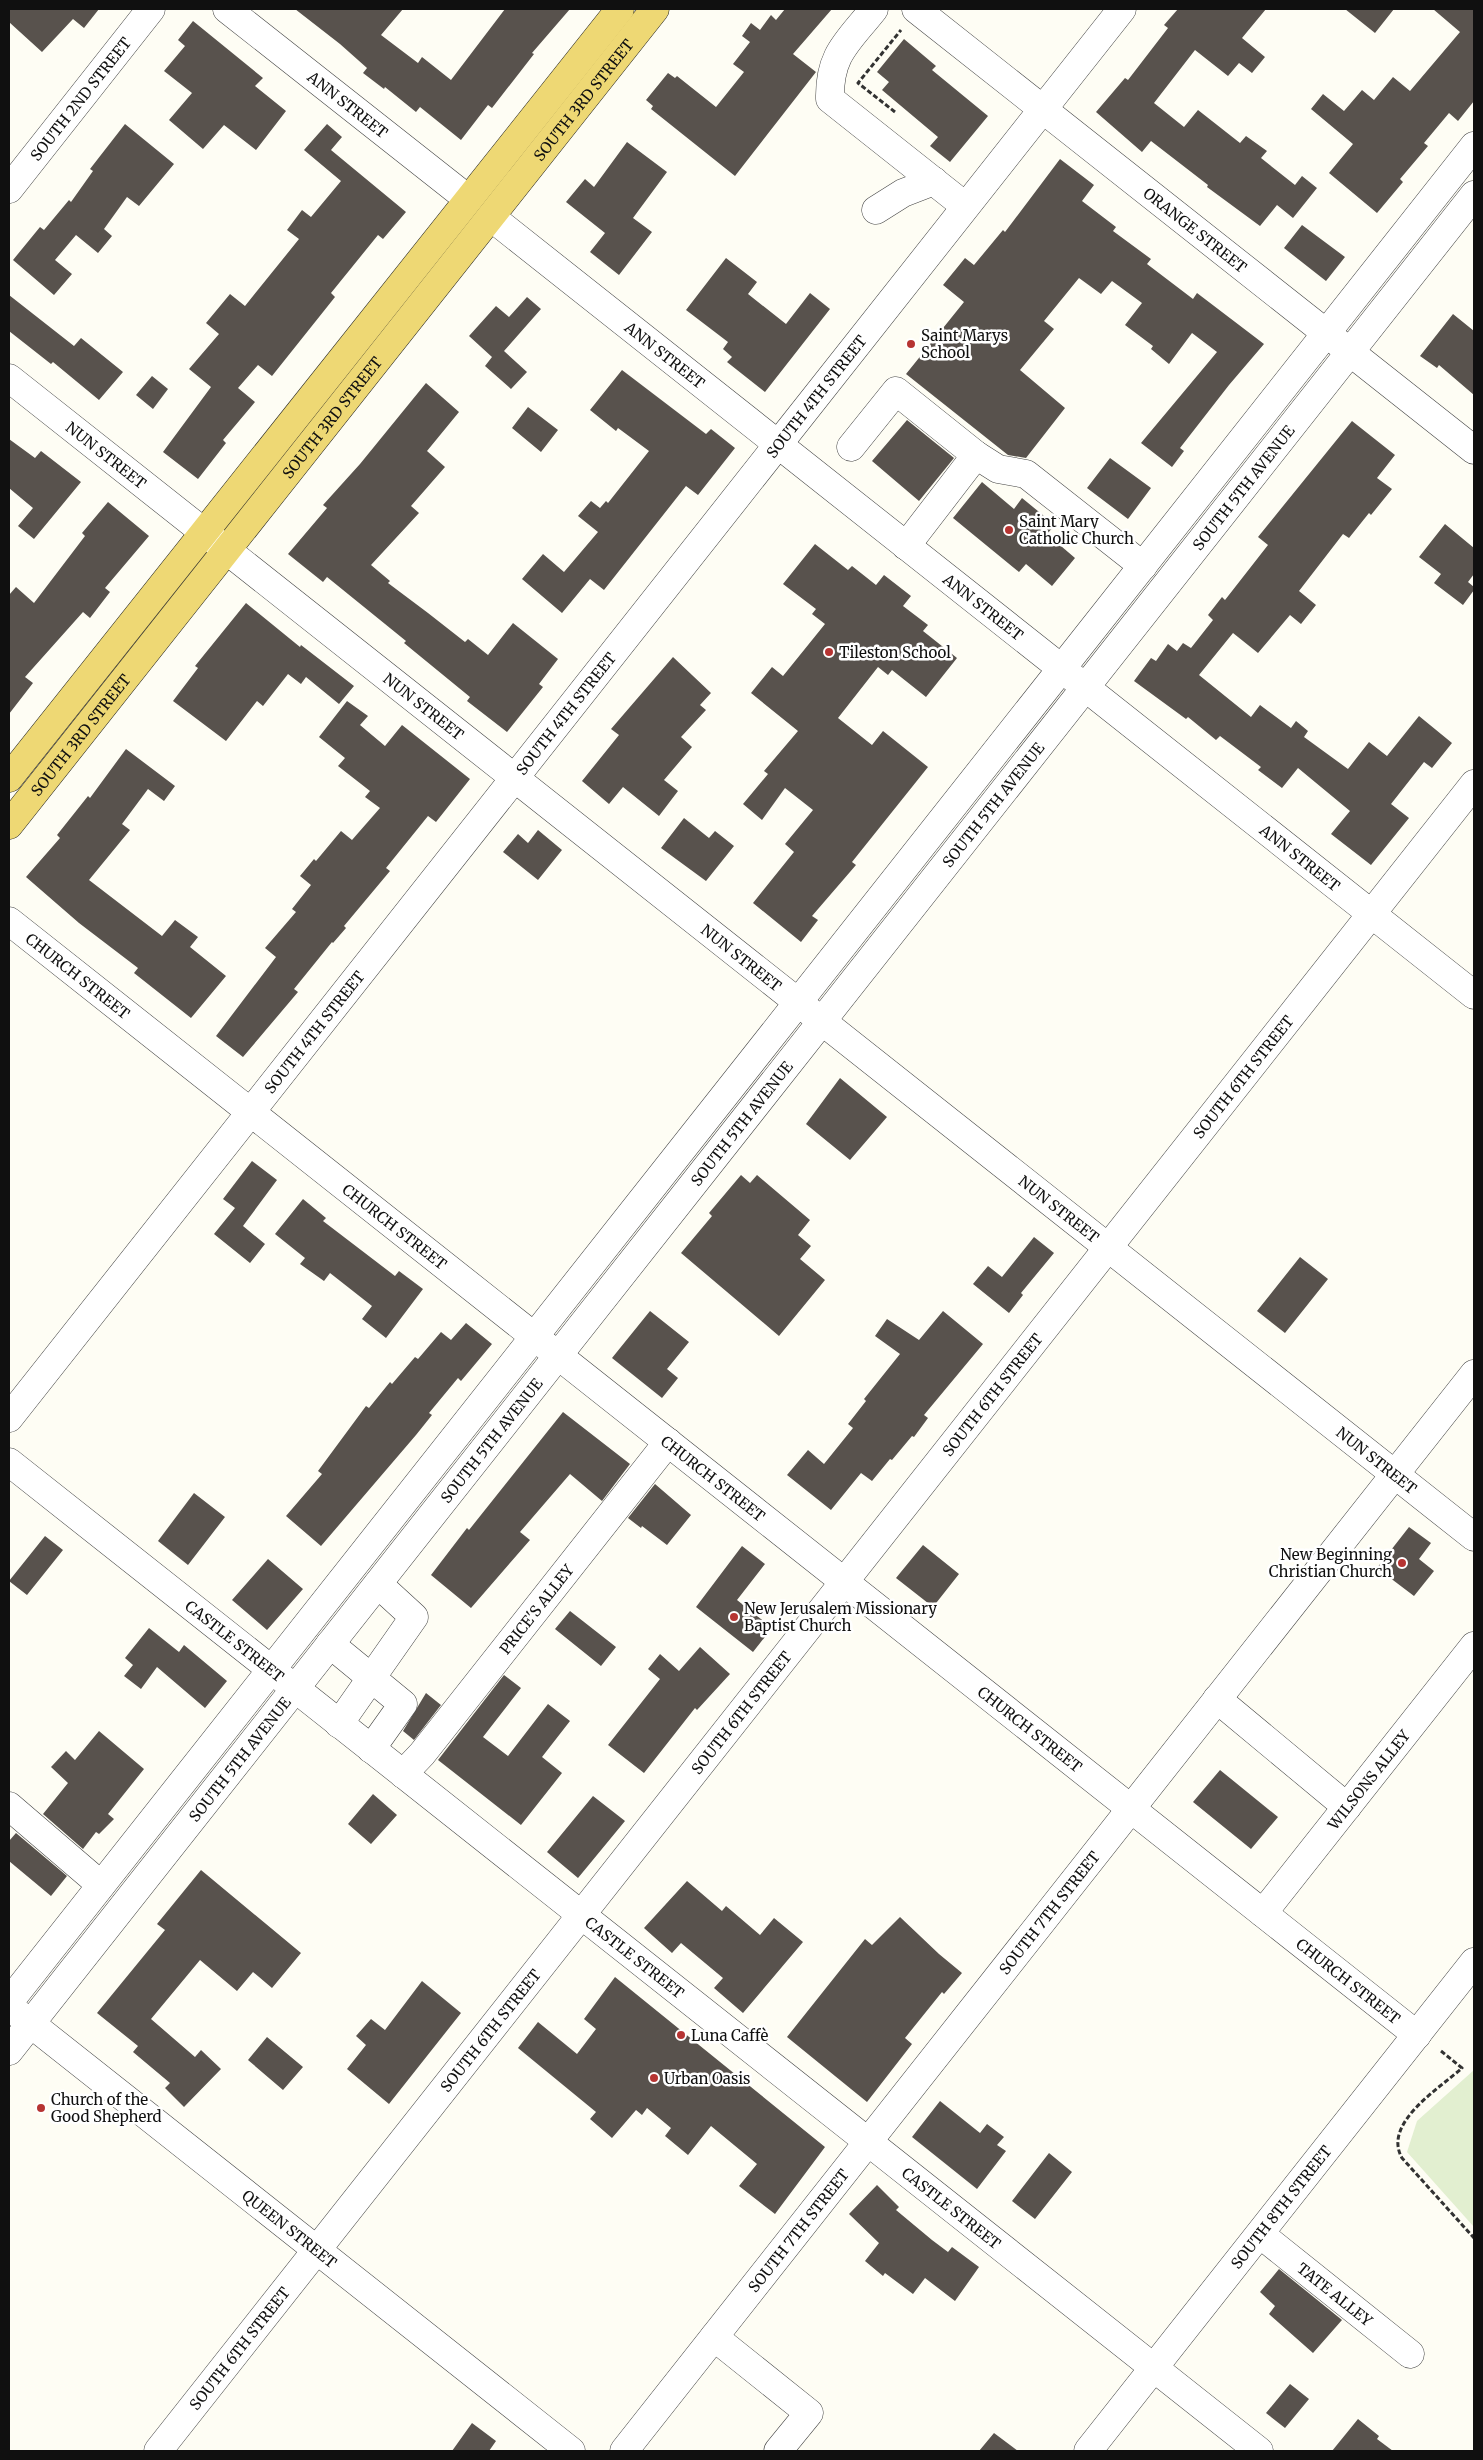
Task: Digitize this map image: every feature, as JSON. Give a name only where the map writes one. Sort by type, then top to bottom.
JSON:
[{"type":"main road","name":"SOUTH 3RD STREET","points":[[9,778],[620,9]]},
{"type":"main road","name":"SOUTH 3RD STREET","points":[[9,825],[655,9]]},
{"type":"street","name":"SOUTH 2ND STREET","points":[[9,189],[151,9]]},
{"type":"street","name":"ANN STREET","points":[[227,9],[468,199]]},
{"type":"street","points":[[874,9],[834,62],[830,74],[830,99],[965,206]]},
{"type":"street","name":"ORANGE STREET","points":[[916,9],[1474,450]]},
{"type":"street","name":"SOUTH 4TH STREET","points":[[9,1418],[1122,9]]},
{"type":"street","name":"SOUTH 5TH AVENUE","points":[[9,2002],[1474,146]]},
{"type":"street","points":[[876,210],[903,194],[934,181]]},
{"type":"street","name":"SOUTH 5TH AVENUE","points":[[9,2050],[1474,195]]},
{"type":"street","name":"ANN STREET","points":[[491,217],[1474,996]]},
{"type":"street","name":"NUN STREET","points":[[9,378],[1474,1538]]},
{"type":"street","points":[[851,447],[896,391],[976,455],[998,469],[1026,474],[1142,566]]},
{"type":"street","points":[[906,546],[976,455]]},
{"type":"street","name":"SOUTH 6TH STREET","points":[[158,2451],[1474,784]]},
{"type":"street","name":"CHURCH STREET","points":[[9,921],[1416,2035]]},
{"type":"street","name":"SOUTH 7TH STREET","points":[[624,2451],[1474,1374]]},
{"type":"street","name":"PRICE'S ALLEY","points":[[403,1774],[422,1754],[668,1442]]},
{"type":"street","name":"CASTLE STREET","points":[[9,1462],[1259,2451]]},
{"type":"street","points":[[339,1724],[414,1617],[378,1584]]},
{"type":"street","points":[[330,1644],[403,1704],[372,1749]]},
{"type":"street","name":"WILSONS ALLEY","points":[[1263,1913],[1474,1646]]},
{"type":"street","points":[[1217,1699],[1347,1807]]},
{"type":"street","points":[[9,1806],[101,1885]]},
{"type":"street","name":"SOUTH 8TH STREET","points":[[1088,2451],[1474,1962]]},
{"type":"street","name":"QUEEN STREET","points":[[9,2007],[571,2451]]},
{"type":"street","name":"TATE ALLEY","points":[[1260,2234],[1410,2354]]},
{"type":"street","points":[[714,2337],[809,2413],[778,2451]]},
{"type":"path","points":[[895,112],[858,83],[900,30]]},
{"type":"path","points":[[1441,2051],[1462,2068],[1417,2106],[1404,2120],[1400,2130],[1398,2148],[1402,2158],[1474,2238]]},
{"type":"green space","points":[[1474,2070],[1474,2227],[1407,2152],[1417,2121]]},
{"type":"building","points":[[9,9],[99,9],[84,28],[73,19],[42,52],[9,22]]},
{"type":"building","points":[[295,9],[403,9],[381,35],[418,63],[422,57],[451,80],[505,9],[570,9],[532,53],[534,54],[492,108],[488,105],[461,140],[420,107],[416,112],[385,87],[384,89],[363,73],[367,68]]},
{"type":"building","points":[[785,9],[832,9],[793,54],[816,72],[735,176],[651,109],[653,106],[646,100],[668,73],[675,78],[677,76],[716,107],[744,72],[733,64],[750,42],[742,36],[751,23],[760,30],[771,15],[776,20]]},
{"type":"building","points":[[1178,9],[1266,9],[1242,38],[1265,57],[1252,73],[1239,63],[1228,76],[1195,50],[1154,103],[1184,127],[1198,110],[1240,143],[1246,136],[1267,151],[1261,158],[1295,185],[1302,176],[1317,188],[1293,218],[1277,205],[1260,226],[1207,187],[1208,185],[1151,141],[1142,152],[1096,112],[1125,78],[1128,80],[1168,28],[1164,25]]},
{"type":"building","points":[[1345,9],[1394,9],[1375,33]]},
{"type":"building","points":[[1433,9],[1474,9],[1474,101],[1458,121],[1449,113],[1424,143],[1428,146],[1400,179],[1403,182],[1377,213],[1329,173],[1353,144],[1311,109],[1323,94],[1344,111],[1362,90],[1374,100],[1393,77],[1410,91],[1460,32]]},
{"type":"building","points":[[193,21],[263,78],[255,86],[286,111],[256,150],[224,125],[203,149],[169,120],[192,93],[164,71],[185,46],[178,40]]},
{"type":"building","points":[[904,39],[936,66],[932,70],[988,116],[950,162],[930,146],[938,137],[882,90],[889,82],[877,72]]},
{"type":"building","points":[[125,124],[174,164],[139,206],[127,197],[104,229],[112,236],[98,253],[76,235],[55,260],[72,274],[54,295],[13,260],[40,227],[44,230],[69,200],[71,202],[93,171],[90,169]]},
{"type":"building","points":[[327,124],[342,137],[331,150],[406,212],[383,239],[378,235],[331,293],[335,297],[272,376],[258,365],[238,388],[255,402],[223,440],[226,443],[198,479],[163,452],[211,387],[189,369],[219,334],[206,323],[230,294],[245,306],[299,239],[287,230],[302,210],[311,217],[341,181],[304,150]]},
{"type":"building","points":[[627,142],[667,172],[633,218],[652,232],[619,275],[590,252],[605,233],[566,202],[585,179],[594,187]]},
{"type":"building","points":[[1060,159],[1094,185],[1082,201],[1116,227],[1113,231],[1151,259],[1147,264],[1193,299],[1197,293],[1264,344],[1180,448],[1184,451],[1172,467],[1141,443],[1217,352],[1192,333],[1169,364],[1151,349],[1153,346],[1125,325],[1142,303],[1112,281],[1101,294],[1079,278],[1044,321],[1054,329],[1020,370],[1065,408],[1026,458],[1008,455],[906,374],[964,302],[943,285],[965,258],[974,265],[1003,230],[1005,232]]},
{"type":"building","points":[[1302,225],[1345,257],[1326,281],[1284,248]]},
{"type":"building","points":[[726,258],[757,282],[748,294],[786,324],[810,293],[830,309],[765,392],[727,362],[732,357],[723,349],[728,342],[686,310]]},
{"type":"building","points":[[9,295],[74,346],[81,338],[123,372],[99,400],[53,362],[51,364],[9,331]]},
{"type":"building","points":[[527,297],[541,309],[504,351],[527,372],[511,389],[485,366],[492,357],[469,336],[496,306],[509,317]]},
{"type":"building","points":[[1453,314],[1474,331],[1474,395],[1439,365],[1437,368],[1420,356]]},
{"type":"building","points":[[622,370],[706,434],[711,429],[735,448],[698,495],[686,486],[604,590],[590,579],[562,613],[522,579],[543,554],[564,572],[598,532],[578,516],[591,501],[600,508],[606,501],[608,503],[649,451],[618,428],[616,431],[590,410]]},
{"type":"building","points":[[152,376],[168,389],[153,409],[136,395]]},
{"type":"building","points":[[426,383],[459,412],[427,451],[445,467],[411,506],[419,513],[371,565],[390,581],[388,583],[465,642],[468,639],[488,655],[513,623],[558,659],[539,684],[543,687],[507,732],[467,701],[470,697],[404,643],[406,641],[327,577],[323,582],[288,554],[327,508],[323,505],[360,464]]},
{"type":"building","points":[[528,407],[558,430],[541,452],[512,428]]},
{"type":"building","points":[[907,420],[954,458],[919,501],[872,461]]},
{"type":"building","points":[[1352,421],[1395,455],[1377,478],[1392,489],[1349,538],[1343,534],[1299,591],[1316,605],[1301,624],[1290,615],[1258,653],[1233,633],[1199,675],[1251,717],[1260,705],[1291,728],[1296,721],[1308,731],[1304,737],[1348,769],[1369,742],[1387,756],[1419,716],[1452,743],[1432,768],[1424,762],[1391,804],[1409,818],[1371,865],[1331,834],[1350,811],[1298,768],[1282,788],[1258,770],[1261,767],[1220,736],[1216,740],[1188,717],[1186,719],[1134,681],[1151,658],[1156,661],[1168,644],[1177,651],[1183,643],[1191,648],[1213,620],[1208,615],[1222,597],[1225,600],[1268,545],[1258,537]]},
{"type":"building","points":[[9,439],[35,458],[41,451],[81,482],[34,539],[18,526],[33,508],[9,488]]},
{"type":"building","points":[[1110,458],[1151,488],[1128,519],[1087,488]]},
{"type":"building","name":"Saint Mary Catholic Church","points":[[982,482],[1014,509],[1022,498],[1055,525],[1047,534],[1075,558],[1052,586],[1026,564],[1019,572],[953,518]]},
{"type":"building","points":[[108,502],[149,536],[105,588],[110,592],[90,618],[83,612],[25,677],[33,683],[9,714],[9,595],[16,587],[34,603],[85,536],[82,533]]},
{"type":"building","points":[[1445,524],[1474,548],[1474,574],[1468,582],[1474,587],[1474,590],[1463,605],[1434,583],[1441,574],[1419,557]]},
{"type":"building","points":[[815,544],[848,570],[852,566],[876,585],[884,575],[911,596],[903,606],[928,625],[923,631],[957,658],[926,697],[892,670],[888,675],[878,667],[838,718],[872,745],[883,731],[928,767],[852,862],[856,865],[812,916],[818,920],[801,942],[753,903],[794,852],[785,844],[813,810],[785,788],[762,820],[743,804],[768,774],[764,771],[798,731],[751,693],[772,667],[783,676],[825,624],[812,614],[816,609],[783,584]]},
{"type":"building","points":[[246,603],[300,647],[301,645],[354,686],[339,704],[306,677],[301,684],[288,674],[263,706],[257,701],[226,741],[173,701],[198,668],[195,666]]},
{"type":"building","points":[[673,657],[711,693],[700,705],[706,710],[681,737],[692,747],[664,780],[678,791],[659,816],[623,787],[609,804],[582,781],[619,735],[611,729]]},
{"type":"building","points":[[347,701],[368,716],[360,725],[385,746],[402,725],[470,779],[436,822],[428,816],[386,868],[390,871],[344,926],[346,928],[332,942],[294,989],[298,992],[243,1057],[216,1036],[276,957],[265,948],[296,912],[292,909],[311,885],[300,876],[314,859],[316,861],[341,831],[352,840],[380,808],[365,797],[370,791],[338,766],[345,758],[319,737]]},
{"type":"building","points":[[126,749],[175,786],[164,801],[148,789],[122,824],[130,830],[89,880],[162,936],[175,920],[198,937],[190,947],[226,976],[191,1018],[134,973],[138,968],[79,923],[26,877],[60,838],[57,835],[88,796],[90,798]]},
{"type":"building","points":[[684,818],[709,838],[715,831],[734,846],[706,881],[661,848]]},
{"type":"building","points":[[538,830],[562,850],[538,880],[503,852],[518,834],[528,843]]},
{"type":"building","points":[[840,1078],[887,1117],[850,1160],[806,1124]]},
{"type":"building","points":[[252,1161],[277,1180],[243,1226],[265,1244],[250,1263],[214,1234],[235,1208],[223,1199]]},
{"type":"building","points":[[741,1175],[750,1183],[757,1175],[810,1220],[798,1235],[811,1246],[800,1259],[825,1280],[779,1336],[681,1253],[712,1216],[709,1213]]},
{"type":"building","points":[[303,1199],[326,1218],[323,1221],[395,1276],[399,1271],[423,1289],[386,1338],[362,1319],[372,1306],[330,1273],[324,1281],[300,1264],[305,1258],[275,1234]]},
{"type":"building","points":[[1034,1237],[1054,1253],[1021,1293],[1023,1295],[1009,1313],[973,1284],[988,1266],[1002,1277]]},
{"type":"building","points":[[1300,1257],[1328,1279],[1285,1333],[1257,1311]]},
{"type":"building","points":[[650,1311],[689,1342],[667,1369],[678,1378],[662,1398],[612,1358]]},
{"type":"building","points":[[943,1311],[983,1344],[924,1415],[928,1418],[914,1437],[912,1436],[892,1460],[890,1459],[872,1481],[861,1473],[831,1510],[787,1475],[808,1450],[824,1464],[853,1428],[848,1424],[866,1401],[864,1399],[900,1354],[875,1336],[887,1319],[919,1340]]},
{"type":"building","points":[[466,1323],[492,1344],[461,1381],[458,1378],[429,1413],[432,1415],[416,1435],[321,1546],[286,1516],[322,1474],[318,1471],[366,1406],[369,1408],[390,1382],[392,1384],[415,1357],[418,1359],[441,1332],[451,1340]]},
{"type":"building","points":[[563,1412],[630,1464],[602,1501],[570,1474],[520,1532],[530,1540],[471,1608],[431,1575],[467,1528],[469,1530]]},
{"type":"building","points":[[655,1484],[691,1515],[667,1545],[628,1518]]},
{"type":"building","points":[[194,1493],[225,1517],[188,1565],[158,1541]]},
{"type":"building","name":"New Beginning Christian Church","points":[[1409,1527],[1431,1543],[1419,1559],[1434,1571],[1414,1596],[1377,1568]]},
{"type":"building","points":[[45,1536],[63,1550],[27,1595],[9,1581]]},
{"type":"building","points":[[923,1545],[959,1574],[933,1607],[896,1578]]},
{"type":"building","name":"New Jerusalem Missionary Baptist Church","points":[[742,1546],[765,1564],[737,1600],[772,1628],[753,1652],[696,1607]]},
{"type":"building","points":[[268,1559],[303,1589],[267,1630],[232,1600]]},
{"type":"building","points":[[570,1611],[616,1647],[601,1666],[555,1629]]},
{"type":"building","points":[[149,1628],[179,1652],[184,1645],[227,1681],[205,1708],[157,1667],[141,1689],[124,1676],[133,1665],[125,1658]]},
{"type":"building","points":[[700,1647],[730,1674],[697,1710],[695,1708],[644,1773],[608,1745],[660,1679],[648,1669],[660,1654],[679,1671]]},
{"type":"building","points":[[504,1675],[521,1688],[483,1737],[508,1756],[548,1704],[570,1721],[542,1757],[562,1773],[521,1825],[438,1760]]},
{"type":"building","points":[[426,1693],[441,1705],[414,1740],[403,1731]]},
{"type":"building","points":[[99,1731],[144,1769],[108,1814],[114,1819],[99,1834],[96,1832],[83,1849],[43,1814],[68,1783],[51,1767],[66,1751],[75,1760]]},
{"type":"building","points":[[1220,1770],[1278,1817],[1251,1849],[1193,1802]]},
{"type":"building","points":[[373,1794],[397,1815],[371,1844],[348,1824]]},
{"type":"building","points":[[593,1796],[625,1821],[578,1878],[547,1852]]},
{"type":"building","points":[[16,1833],[67,1876],[51,1896],[9,1861],[9,1841]]},
{"type":"building","points":[[201,1870],[301,1953],[272,1988],[253,1972],[237,1991],[200,1960],[151,2019],[195,2057],[201,2050],[221,2069],[184,2107],[165,2088],[170,2083],[133,2052],[138,2046],[97,2013],[165,1930],[157,1924]]},
{"type":"building","points":[[687,1881],[722,1911],[726,1906],[760,1935],[774,1918],[803,1942],[743,2013],[714,1988],[723,1978],[681,1943],[672,1953],[644,1928]]},
{"type":"building","points":[[900,1917],[962,1973],[944,1994],[942,1992],[905,2038],[912,2044],[867,2102],[787,2037],[865,1939],[872,1945]]},
{"type":"building","points":[[615,1977],[825,2147],[775,2214],[739,2186],[757,2164],[711,2126],[688,2155],[665,2136],[671,2128],[647,2108],[642,2115],[636,2110],[612,2138],[590,2119],[596,2112],[518,2048],[538,2022],[577,2054],[596,2029],[584,2019]]},
{"type":"building","points":[[422,1981],[461,2013],[389,2104],[347,2069],[366,2045],[356,2036],[371,2019],[385,2030]]},
{"type":"building","points":[[267,2037],[303,2067],[283,2090],[248,2060]]},
{"type":"building","points":[[940,2101],[980,2133],[987,2124],[1004,2137],[997,2145],[1006,2151],[977,2189],[912,2137]]},
{"type":"building","points":[[1049,2153],[1072,2172],[1035,2219],[1012,2201]]},
{"type":"building","points":[[877,2185],[899,2207],[896,2210],[932,2240],[948,2252],[952,2247],[979,2267],[955,2301],[925,2278],[913,2294],[885,2273],[883,2276],[865,2261],[879,2243],[849,2214]]},
{"type":"building","points":[[1279,2269],[1342,2320],[1313,2353],[1269,2314],[1275,2306],[1260,2292]]},
{"type":"building","points":[[1290,2384],[1309,2399],[1285,2428],[1266,2413]]},
{"type":"building","points":[[1358,2419],[1379,2436],[1377,2439],[1393,2451],[1332,2451]]},
{"type":"building","points":[[472,2423],[496,2441],[489,2451],[452,2451]]},
{"type":"building","points":[[994,2433],[1018,2451],[979,2451]]},
{"type":"place","name":"Saint Marys School","points":[[911,344]]},
{"type":"place","name":"Saint Mary Catholic Church","points":[[1009,530]]},
{"type":"place","name":"Tileston School","points":[[829,652]]},
{"type":"place","name":"New Beginning Christian Church","points":[[1402,1563]]},
{"type":"place","name":"New Jerusalem Missionary Baptist Church","points":[[734,1617]]},
{"type":"place","name":"Luna Caffè","points":[[681,2035]]},
{"type":"place","name":"Urban Oasis","points":[[654,2078]]},
{"type":"place","name":"Church of the Good Shepherd","points":[[41,2108]]}]
